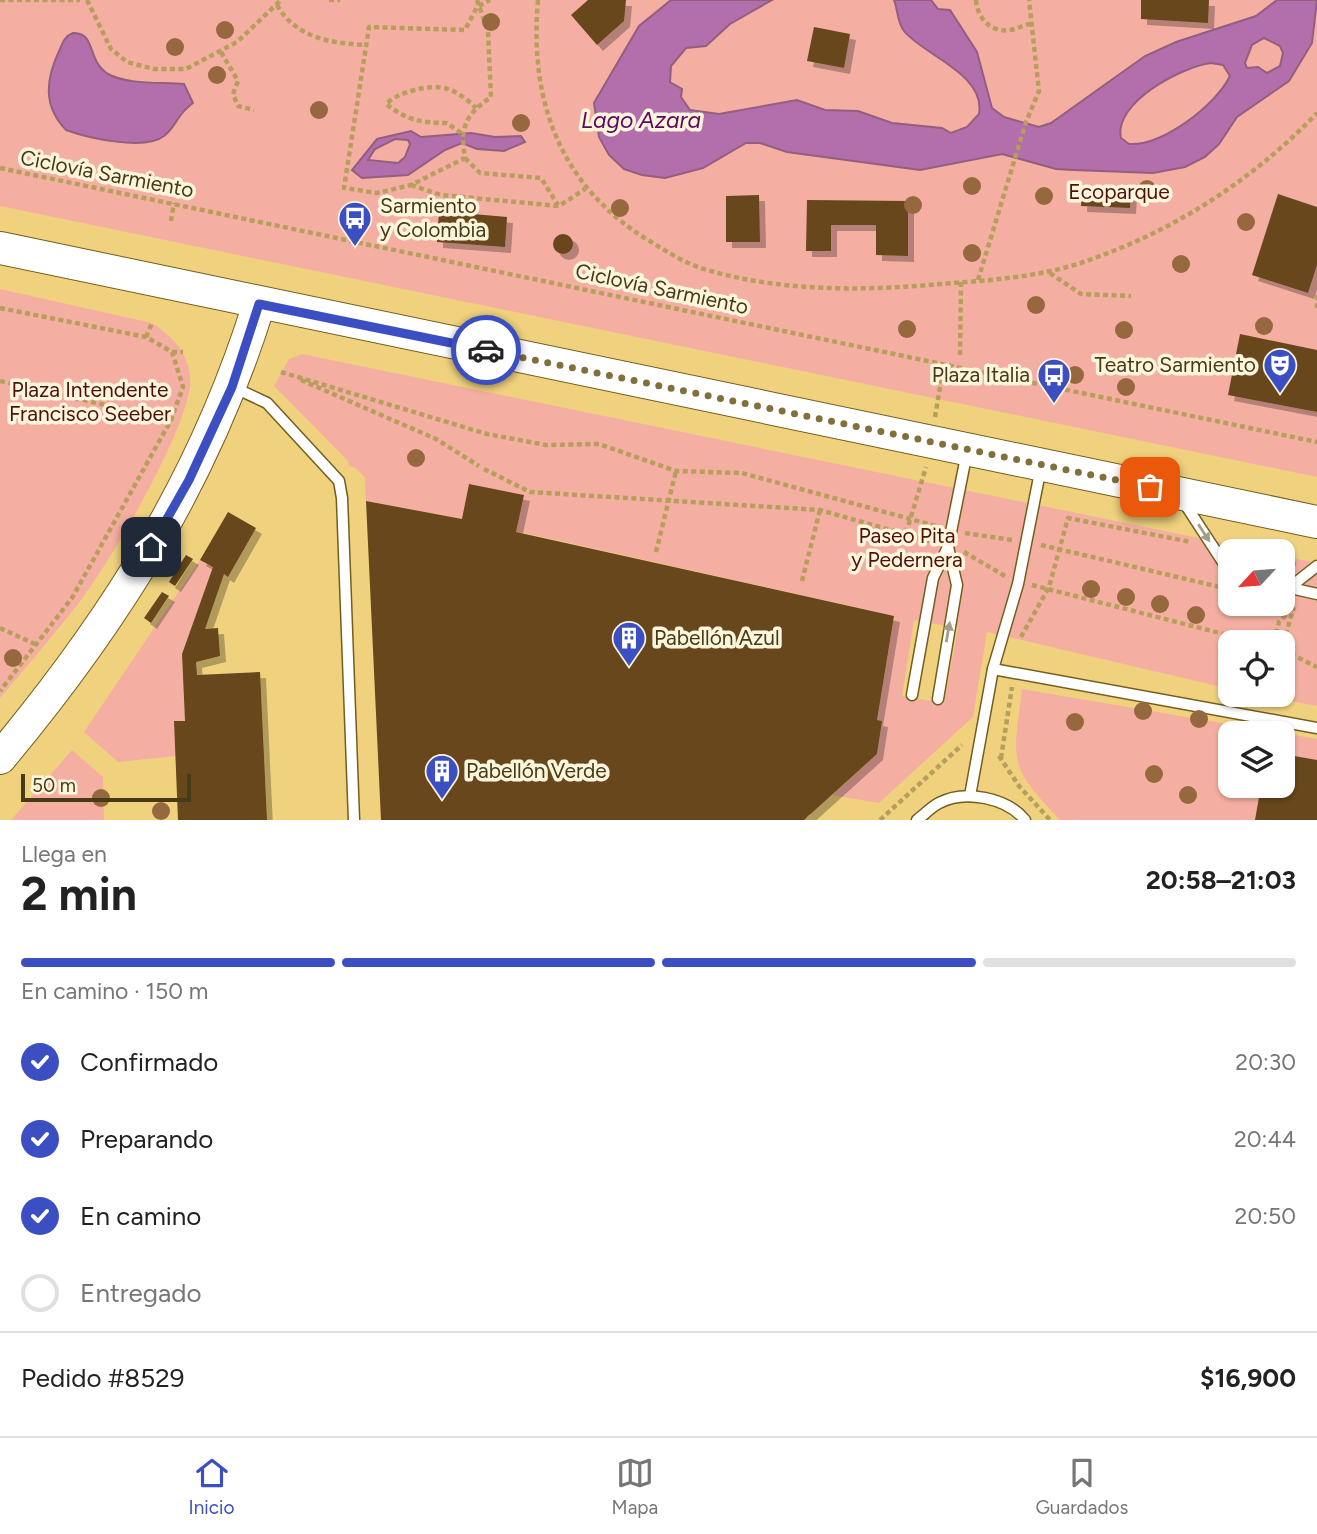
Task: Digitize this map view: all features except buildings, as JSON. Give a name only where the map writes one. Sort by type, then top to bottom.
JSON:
[{"type":"main road","points":[[0,248],[1317,522]]},
{"type":"main road","points":[[0,758],[81,658],[125,591],[189,480],[232,387],[259,304]]},
{"type":"lane","points":[[232,387],[267,402],[338,481],[342,498],[354,820]]},
{"type":"lane","points":[[912,695],[933,578],[948,547],[968,449]]},
{"type":"lane","points":[[971,796],[993,669],[1018,584],[1041,465]]},
{"type":"lane","points":[[1178,493],[1218,554]]},
{"type":"lane","points":[[938,699],[957,585],[948,547]]},
{"type":"lane","points":[[1295,581],[1317,566]]},
{"type":"lane","points":[[1295,589],[1317,594]]},
{"type":"lane","points":[[993,669],[1317,728]]},
{"type":"lane","points":[[917,820],[940,802],[971,796],[996,801],[1025,820]]},
{"type":"path","points":[[0,0],[80,0]]},
{"type":"path","points":[[87,0],[111,49],[127,62],[154,69],[186,69],[221,52],[237,42],[279,2],[287,22],[307,34],[328,41],[366,45]]},
{"type":"path","points":[[329,0],[340,0]]},
{"type":"path","points":[[461,135],[476,108],[491,97],[488,31],[477,7],[477,0]]},
{"type":"path","points":[[464,158],[411,185],[377,193],[344,188],[369,27],[465,30],[477,7],[489,0]]},
{"type":"path","points":[[538,0],[534,37],[542,94],[561,150],[585,189],[623,225],[670,254],[702,268],[736,277],[793,286],[858,288],[961,282],[1050,272],[1131,244],[1184,218],[1248,176],[1294,138],[1317,113]]},
{"type":"path","points":[[976,0],[978,14],[991,27],[1008,31],[1032,24]]},
{"type":"path","points":[[978,280],[1014,159],[1039,91],[1029,0]]},
{"type":"path","points":[[221,52],[238,81],[233,94],[238,106],[254,110]]},
{"type":"path","points":[[476,108],[462,96],[438,88],[402,93],[386,104],[405,119],[422,123],[447,122],[461,135],[464,158],[480,173],[541,178],[559,206]]},
{"type":"path","name":"Ciclovía Sarmiento","points":[[0,168],[1317,442]]},
{"type":"path","points":[[411,185],[441,195],[559,206],[585,189]]},
{"type":"path","points":[[172,220],[174,203]]},
{"type":"path","points":[[1050,272],[1081,294],[1131,296]]},
{"type":"path","points":[[960,355],[961,282]]},
{"type":"path","points":[[1317,295],[1317,308]]},
{"type":"path","points":[[0,308],[146,337],[172,352],[183,352]]},
{"type":"path","points":[[146,337],[152,323]]},
{"type":"path","points":[[0,691],[72,598],[171,420],[183,387],[172,352]]},
{"type":"path","points":[[1218,587],[1026,542],[951,530],[742,473],[676,471],[599,444],[546,445],[487,436],[281,372],[436,439],[481,468],[530,492],[820,510],[963,551],[1018,584],[1049,587],[1218,632]]},
{"type":"path","points":[[0,381],[171,420]]},
{"type":"path","points":[[656,552],[676,471]]},
{"type":"path","points":[[803,581],[820,510]]},
{"type":"path","points":[[1049,587],[1068,518],[1213,546]]},
{"type":"path","points":[[1277,630],[1279,622],[1294,605],[1287,630]]},
{"type":"path","points":[[0,628],[37,645]]},
{"type":"path","points":[[1295,656],[1317,667]]},
{"type":"path","points":[[880,820],[981,729],[1019,786],[1050,820]]},
{"type":"green space","name":"Ecoparque","points":[[0,0],[1317,0],[1317,477],[0,206]]},
{"type":"green space","name":"Plaza Intendente Francisco Seeber","points":[[0,289],[152,323],[178,346],[186,360],[190,377],[188,398],[179,425],[128,527],[78,604],[0,698]]},
{"type":"green space","name":"Paseo Pita y Pedernera","points":[[302,354],[1218,542],[1218,616],[1295,616],[1295,558],[1317,563],[1317,706],[1295,702],[1295,630],[1218,630],[1218,686],[987,632],[973,717],[879,803],[832,795],[877,754],[881,721],[877,720],[894,616],[462,519],[366,501],[365,478],[356,468],[349,466],[348,461],[274,386],[289,359]],"holes":[[[914,620],[958,628],[944,703],[902,696]]]},
{"type":"green space","points":[[200,560],[213,567],[182,654],[185,721],[174,722],[176,756],[118,762],[84,732]]},
{"type":"green space","points":[[1022,689],[1218,722],[1218,798],[1295,798],[1295,735],[1317,739],[1317,820],[1060,820],[1022,773],[1016,748]]},
{"type":"green space","points":[[72,750],[103,777],[104,820],[11,820]]},
{"type":"water","name":"Lago Azara","points":[[671,0],[772,0],[730,24],[706,46],[686,48],[671,66],[670,82],[682,89],[681,97],[690,110],[719,114],[797,100],[825,110],[858,111],[892,123],[942,128],[951,133],[967,127],[979,114],[979,100],[963,76],[904,31],[894,0],[931,0],[938,9],[950,10],[977,52],[992,108],[1004,117],[1039,127],[1051,123],[1145,56],[1176,42],[1256,16],[1277,0],[1317,0],[1312,43],[1289,81],[1237,117],[1219,144],[1205,157],[1185,167],[1153,173],[1056,169],[1002,154],[920,170],[787,152],[760,143],[746,143],[703,168],[665,178],[642,175],[624,169],[609,155],[599,137],[594,103],[639,26]],"holes":[[[1264,38],[1280,46],[1283,53],[1280,66],[1267,73],[1258,67],[1247,68],[1245,63],[1252,45]],[[1211,63],[1223,65],[1230,76],[1201,111],[1172,131],[1143,143],[1129,144],[1121,138],[1121,125],[1127,112],[1138,100],[1167,79]]]},
{"type":"water","points":[[73,33],[86,37],[97,62],[108,74],[135,81],[184,84],[193,103],[164,136],[144,143],[116,142],[66,130],[53,111],[49,81],[62,44]]},
{"type":"water","points":[[411,131],[421,137],[471,133],[495,137],[521,136],[525,142],[504,151],[477,149],[462,143],[445,150],[408,175],[362,178],[352,170],[377,139]],"holes":[[[395,139],[408,140],[410,144],[405,157],[398,163],[368,160],[375,149]]]},
{"type":"way so far","points":[[486,350],[1150,487]]},
{"type":"place","name":"Sarmiento y Colombia","points":[[355,248]]},
{"type":"place","name":"Teatro Sarmiento","points":[[1280,395]]},
{"type":"place","name":"Plaza Italia","points":[[1054,405]]},
{"type":"place","name":"Pabellón Azul","points":[[629,668]]},
{"type":"place","name":"Pabellón Verde","points":[[442,801]]},
{"type":"route","points":[[151,547],[189,480],[232,387],[259,304],[486,350]]}]
